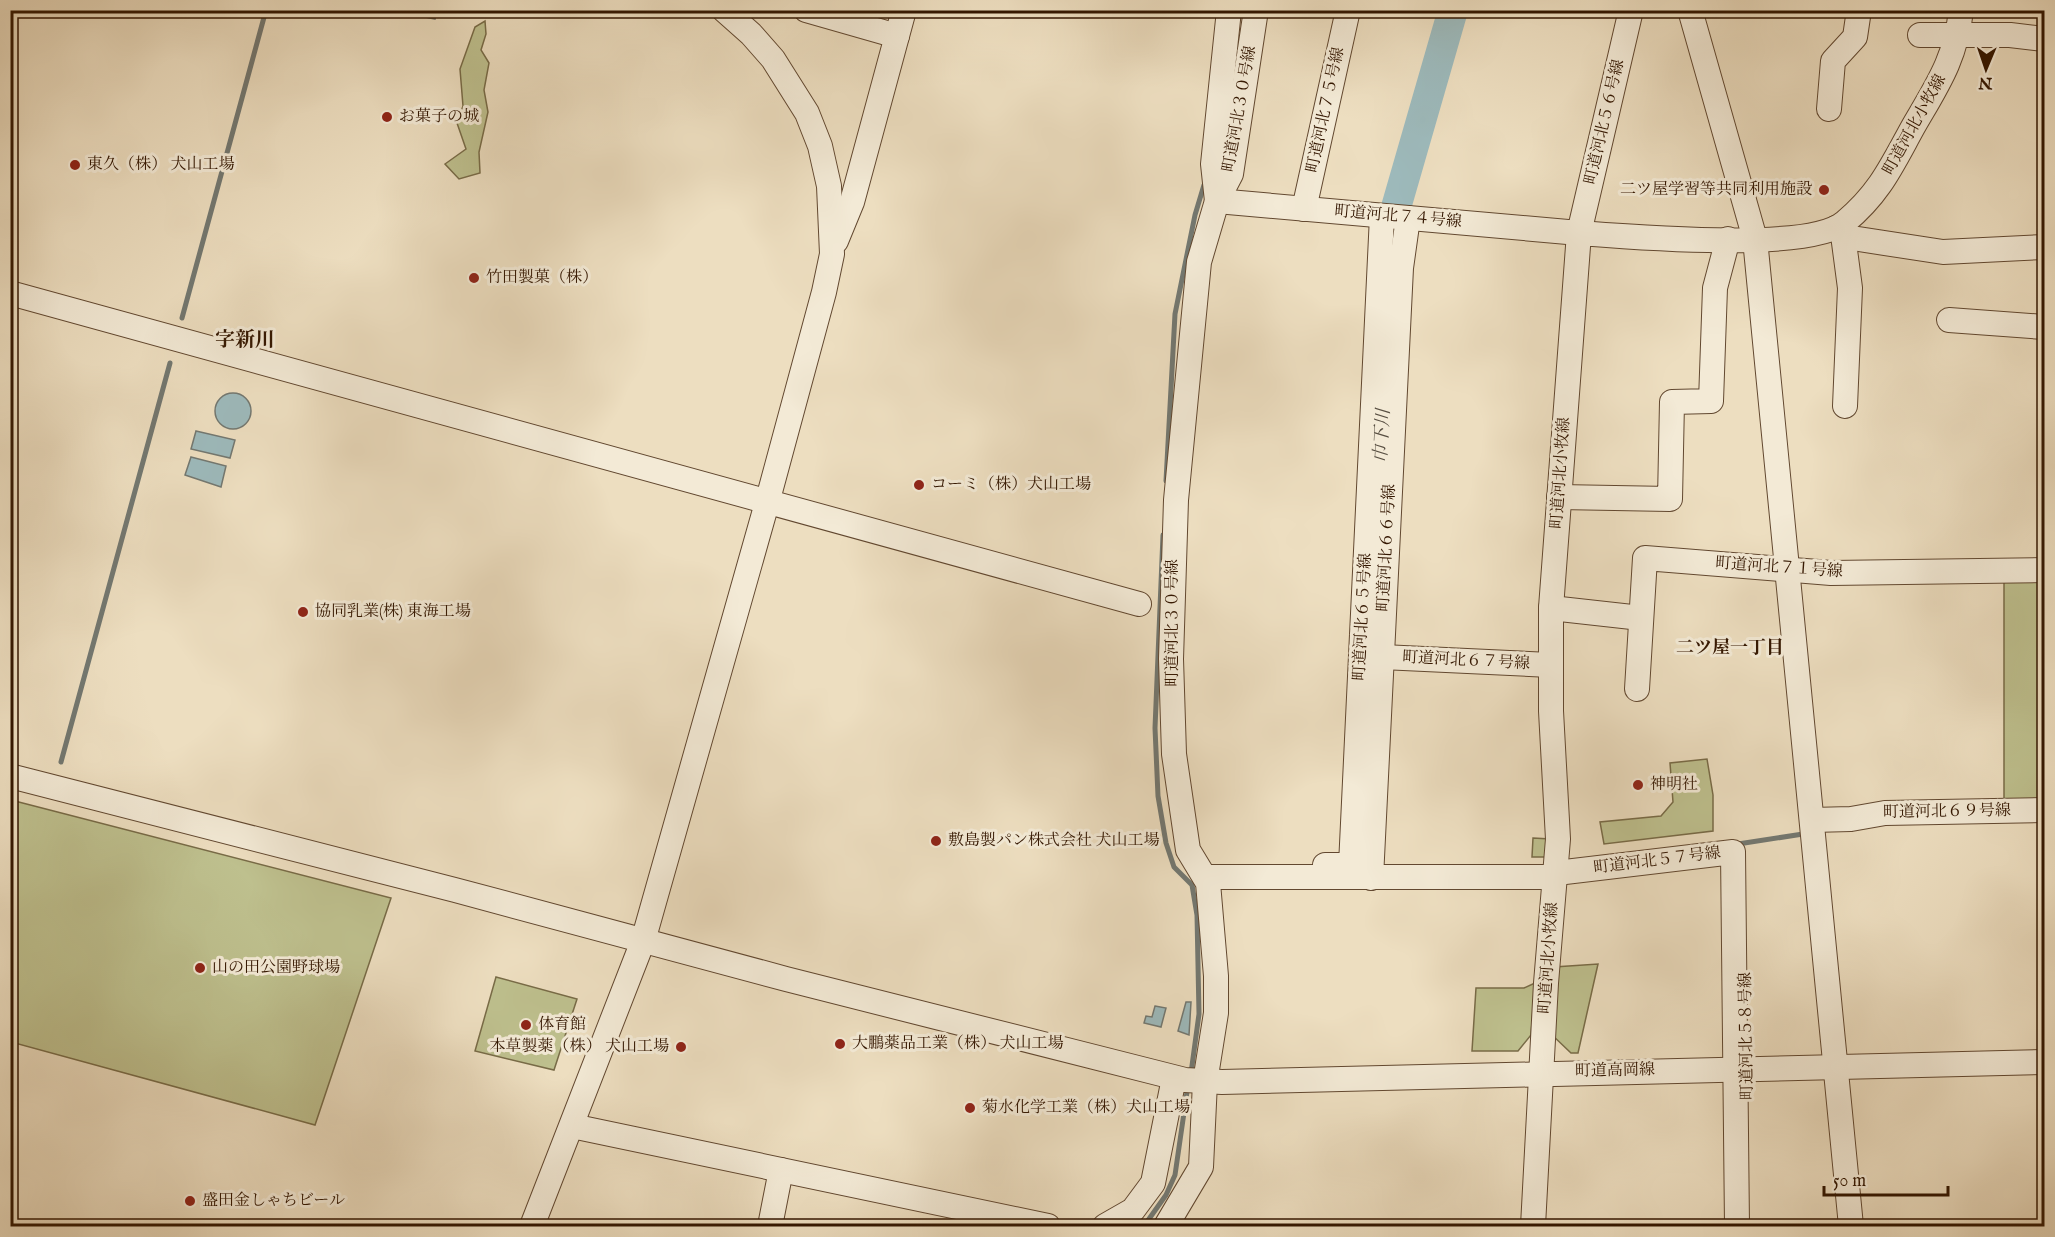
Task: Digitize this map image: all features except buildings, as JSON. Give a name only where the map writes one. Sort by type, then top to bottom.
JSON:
[{"type":"street","points":[[724,10],[774,59],[807,113],[820,146],[829,186],[832,254]]},
{"type":"street","points":[[806,10],[897,36]]},
{"type":"street","points":[[532,1227],[642,941],[767,503],[824,292],[832,254],[852,202],[904,10]]},
{"type":"street","points":[[1217,201],[1213,164],[1229,10]]},
{"type":"street","name":"町道河北３０号線","points":[[1166,1227],[1201,1167],[1188,1080],[1216,1014],[1216,976],[1202,871],[1188,850],[1174,754],[1171,659],[1173,553],[1199,262],[1217,201],[1231,174],[1256,10]]},
{"type":"street","name":"町道河北７５号線","points":[[1304,209],[1348,10]]},
{"type":"street","name":"町道河北５６号線","points":[[1580,233],[1631,10]]},
{"type":"street","points":[[1690,10],[1755,239],[1851,1227]]},
{"type":"street","points":[[1829,109],[1833,61],[1855,37],[1859,10]]},
{"type":"street","name":"町道河北小牧線","points":[[1533,1227],[1546,983],[1558,839],[1550,665],[1551,608],[1580,233],[1666,240],[1801,237],[1840,231],[1893,168],[1944,76],[1958,36],[1961,10]]},
{"type":"street","points":[[1920,35],[2010,35],[2044,39]]},
{"type":"street","name":"町道河北７４号線","points":[[1217,201],[1580,233]]},
{"type":"street","name":"町道河北６５号線","points":[[1202,871],[1351,865],[1395,217]]},
{"type":"street","name":"町道河北６６号線","points":[[1371,872],[1401,268],[1395,217]]},
{"type":"street","points":[[1845,406],[1850,288],[1840,231],[1943,252],[2044,247]]},
{"type":"street","points":[[1559,497],[1670,499],[1672,402],[1711,401],[1715,288],[1728,239]]},
{"type":"street","points":[[10,293],[1139,604]]},
{"type":"street","points":[[1949,320],[2044,327]]},
{"type":"street","name":"町道河北７１号線","points":[[1636,689],[1644,558],[1831,573],[2044,570]]},
{"type":"street","points":[[1551,608],[1641,618]]},
{"type":"street","name":"町道河北６７号線","points":[[1382,657],[1550,665]]},
{"type":"street","name":"町道高岡線","points":[[10,776],[455,890],[642,941],[1188,1080],[2044,1062]]},
{"type":"street","name":"町道河北６９号線","points":[[1812,820],[1851,819],[1885,813],[2044,810]]},
{"type":"street","name":"町道河北５８号線","points":[[1745,845],[1742,1068],[1750,1227]]},
{"type":"street","name":"町道河北５７号線","points":[[1202,871],[1371,872],[1546,877],[1733,852],[1742,1068],[1737,1227]]},
{"type":"street","points":[[1105,1227],[1133,1210],[1153,1183],[1188,1080]]},
{"type":"street","points":[[572,1126],[1048,1227]]},
{"type":"street","points":[[770,1227],[781,1170]]},
{"type":"green space","points":[[485,21],[486,34],[481,50],[489,63],[484,90],[488,112],[479,152],[480,173],[459,179],[445,164],[466,149],[457,123],[463,106],[460,69],[475,27]]},
{"type":"green space","points":[[2004,577],[2044,577],[2044,799],[2004,800]]},
{"type":"green space","points":[[1707,759],[1713,795],[1713,831],[1604,844],[1600,822],[1661,816],[1673,802],[1670,763]]},
{"type":"green space","name":"山の田公園野球場","points":[[11,800],[391,898],[315,1125],[11,1042]]},
{"type":"green space","points":[[1533,838],[1550,839],[1548,857],[1532,857]]},
{"type":"green space","points":[[1598,964],[1578,1053],[1571,1053],[1550,1033],[1554,967]]},
{"type":"green space","name":"体育館","points":[[496,977],[577,999],[554,1070],[475,1051]]},
{"type":"green space","points":[[1535,983],[1531,1035],[1518,1051],[1472,1051],[1476,988],[1524,988]]},
{"type":"water","points":[[412,11],[437,11],[435,19],[416,15]]},
{"type":"water","points":[[233,393],[246,398],[251,411],[246,424],[233,429],[220,424],[215,411],[220,398]]},
{"type":"water","points":[[196,431],[235,440],[230,458],[191,449]]},
{"type":"water","points":[[191,457],[226,466],[221,487],[185,475]]},
{"type":"water","points":[[1186,1002],[1191,1002],[1189,1035],[1178,1031]]},
{"type":"water","points":[[1155,1006],[1166,1008],[1161,1027],[1144,1023],[1146,1016],[1152,1017]]},
{"type":"waterway","points":[[182,318],[266,10]]},
{"type":"waterway","name":"巾下川","points":[[1391,273],[1395,211],[1453,10]]},
{"type":"waterway","points":[[1166,481],[1175,314],[1195,215],[1204,185]]},
{"type":"waterway","points":[[61,762],[170,363]]},
{"type":"waterway","points":[[1163,535],[1155,728],[1158,796],[1166,843],[1174,867],[1192,885],[1197,915],[1199,1014],[1191,1073]]},
{"type":"waterway","points":[[1738,846],[1738,844],[1803,834]]},
{"type":"waterway","points":[[1144,1226],[1166,1195],[1175,1175],[1188,1085]]},
{"type":"place","name":"お菓子の城","points":[[387,117]]},
{"type":"place","name":"東久（株） 犬山工場","points":[[75,165]]},
{"type":"place","name":"二ツ屋学習等共同利用施設","points":[[1824,190]]},
{"type":"place","name":"竹田製菓（株）","points":[[474,278]]},
{"type":"place","name":"コーミ（株）犬山工場","points":[[919,485]]},
{"type":"place","name":"協同乳業(株) 東海工場","points":[[303,612]]},
{"type":"place","name":"神明社","points":[[1638,785]]},
{"type":"place","name":"敷島製パン株式会社 犬山工場","points":[[936,841]]},
{"type":"place","name":"山の田公園野球場","points":[[200,968]]},
{"type":"place","name":"体育館","points":[[526,1025]]},
{"type":"place","name":"大鵬薬品工業（株） 犬山工場","points":[[840,1044]]},
{"type":"place","name":"本草製薬（株） 犬山工場","points":[[681,1047]]},
{"type":"place","name":"菊水化学工業（株）犬山工場","points":[[970,1108]]},
{"type":"place","name":"盛田金しゃちビール","points":[[190,1201]]},
{"type":"district","name":"字新川","points":[[245,340]]},
{"type":"district","name":"二ツ屋一丁目","points":[[1730,648]]}]
